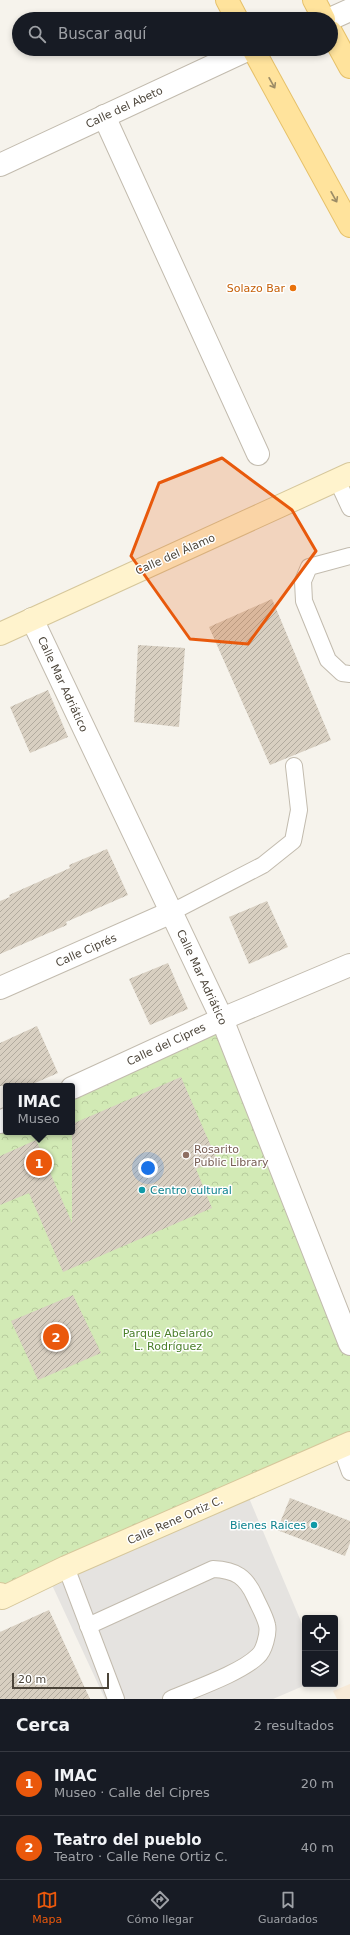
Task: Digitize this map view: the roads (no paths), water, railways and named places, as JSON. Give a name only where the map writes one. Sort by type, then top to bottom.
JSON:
[{"type":"main road","points":[[227,0],[233,12]]},
{"type":"main road","points":[[314,0],[320,12]]},
{"type":"main road","points":[[338,45],[350,67]]},
{"type":"main road","points":[[257,56],[350,226]]},
{"type":"street","points":[[338,15],[350,10]]},
{"type":"street","name":"Calle del Abeto","points":[[0,165],[234,56]]},
{"type":"street","points":[[104,116],[258,454]]},
{"type":"street","name":"Calle del Álamo","points":[[0,634],[344,477]]},
{"type":"street","name":"Calle Mar Adriático","points":[[32,619],[222,1019],[350,1344]]},
{"type":"street","name":"Calle Ciprés","points":[[0,988],[172,912]]},
{"type":"street","name":"Calle del Cipres","points":[[75,1087],[222,1019],[350,965]]},
{"type":"street","name":"Calle Rene Ortiz C.","points":[[1,1596],[346,1445]]},
{"type":"lane","points":[[344,477],[350,508]]},
{"type":"lane","points":[[350,556],[309,567],[303,581],[304,601],[328,660],[342,673],[350,674]]},
{"type":"lane","points":[[172,912],[262,865],[293,841],[299,810],[294,766]]},
{"type":"lane","points":[[346,1445],[350,1472]]},
{"type":"lane","points":[[66,1567],[116,1699]]},
{"type":"lane","points":[[88,1626],[213,1569],[226,1569],[238,1574],[249,1584],[268,1626],[265,1642],[260,1655],[247,1666],[171,1699]]},
{"type":"place","name":"Solazo Bar","points":[[293,288]]},
{"type":"place","name":"Rosarito Public Library","points":[[186,1155]]},
{"type":"place","name":"IMAC","points":[[39,1163]]},
{"type":"place","name":"Centro cultural","points":[[142,1190]]},
{"type":"place","name":"Teatro del pueblo","points":[[56,1337]]},
{"type":"place","name":"Bienes Raices","points":[[314,1525]]},
{"type":"park label","name":"Parque Abelardo L. Rodríguez","points":[[168,1339]]}]
